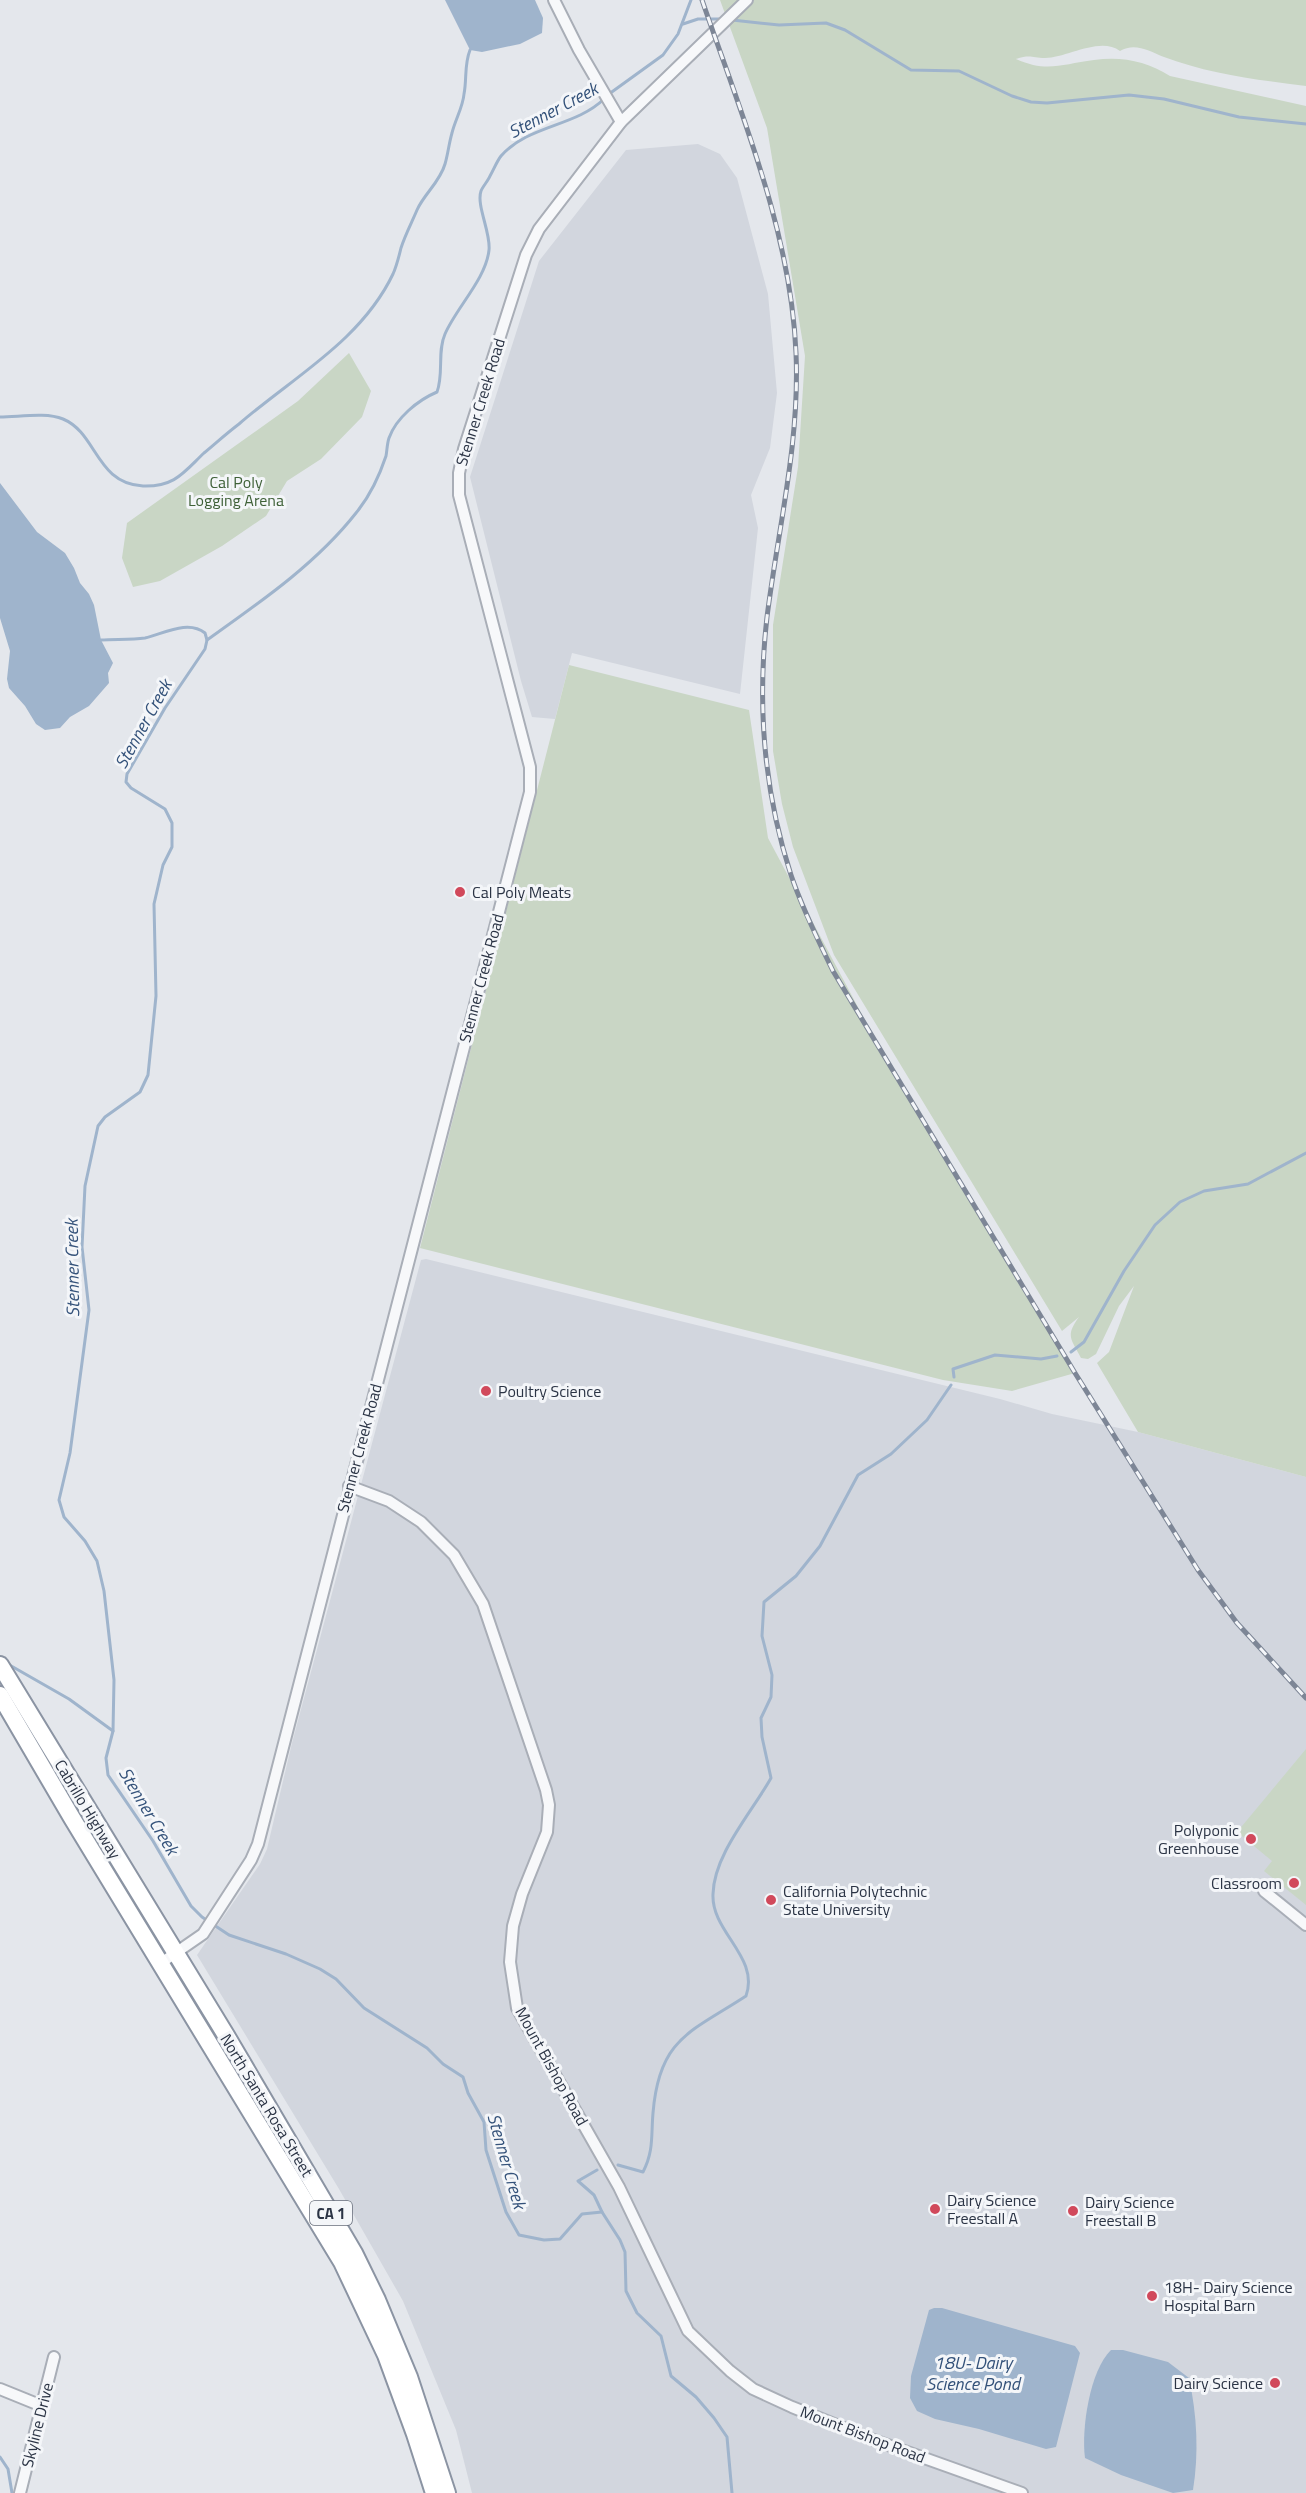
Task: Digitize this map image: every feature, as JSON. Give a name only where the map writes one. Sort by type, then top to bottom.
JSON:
[{"type":"highway","name":"Cabrillo Highway","points":[[0,1665],[176,1954]]},
{"type":"highway","name":"Cabrillo Highway","points":[[0,1695],[161,1963]]},
{"type":"highway","name":"North Santa Rosa Street","points":[[176,1954],[354,2253],[377,2300],[409,2377],[429,2432],[447,2493]]},
{"type":"highway","name":"North Santa Rosa Street","points":[[161,1963],[315,2215],[355,2288],[386,2355],[434,2493]]},
{"type":"street","points":[[554,0],[621,122]]},
{"type":"street","name":"Stenner Creek Road","points":[[161,1963],[203,1934],[251,1860],[258,1844],[530,792],[530,767],[459,495],[459,473],[464,449],[531,244],[539,230],[621,122],[747,0]]},
{"type":"street","name":"Mount Bishop Road","points":[[349,1486],[389,1501],[421,1522],[454,1555],[483,1604],[546,1790],[549,1805],[547,1832],[522,1894],[513,1926],[510,1962],[517,2008],[619,2187],[688,2331],[729,2371],[753,2389],[792,2408],[1022,2493]]},
{"type":"street","points":[[1264,1891],[1306,1926]]},
{"type":"street","name":"Skyline Drive","points":[[20,2493],[54,2357]]},
{"type":"street","points":[[0,2390],[42,2406]]},
{"type":"shaded area","points":[[698,144],[720,154],[737,178],[768,294],[777,393],[770,448],[751,495],[758,528],[740,694],[572,653],[555,719],[532,717],[470,477],[539,261],[626,150]]},
{"type":"shaded area","name":"California Polytechnic State University","points":[[426,1259],[1000,1399],[1052,1414],[1138,1432],[1306,1477],[1306,2493],[472,2493],[456,2430],[403,2301],[339,2189],[197,1955],[260,1864],[267,1849],[292,1743],[421,1260]]},
{"type":"green space","points":[[720,0],[751,0],[748,5],[753,0],[1306,0],[1306,86],[1216,72],[1181,63],[1137,47],[1120,51],[1103,46],[1054,57],[1028,56],[1016,59],[1046,67],[1104,59],[1124,59],[1143,63],[1170,76],[1306,106],[1306,1477],[1138,1432],[1097,1363],[1109,1352],[1134,1286],[1119,1306],[1096,1354],[1088,1359],[1081,1358],[1071,1338],[1072,1329],[1079,1317],[1062,1331],[834,955],[793,847],[782,804],[773,751],[773,625],[798,467],[805,356],[767,128]]},
{"type":"green space","name":"Cal Poly Logging Arena","points":[[349,353],[371,391],[362,417],[321,459],[287,481],[266,516],[222,546],[160,581],[133,587],[122,558],[127,523],[298,401]]},
{"type":"green space","points":[[569,665],[749,710],[768,838],[885,1058],[1075,1373],[1012,1391],[943,1380],[420,1248]]},
{"type":"green space","points":[[1306,1749],[1306,1905],[1264,1871],[1272,1861],[1237,1832]]},
{"type":"water","points":[[445,0],[535,0],[543,18],[542,33],[520,44],[482,52],[470,50]]},
{"type":"water","points":[[0,483],[37,532],[65,553],[94,605],[101,640],[113,663],[108,673],[109,683],[89,706],[70,717],[60,728],[45,730],[36,724],[25,706],[9,688],[7,679],[10,651],[0,618]]},
{"type":"water","name":"18U- Dairy Science Pond","points":[[942,2308],[1075,2346],[1080,2353],[1056,2447],[1046,2449],[979,2429],[935,2419],[917,2411],[910,2398],[911,2376],[929,2310]]},
{"type":"water","points":[[1111,2350],[1123,2350],[1168,2362],[1189,2378],[1196,2434],[1193,2490],[1173,2493],[1121,2475],[1085,2458],[1084,2432],[1092,2385],[1104,2359]]},
{"type":"waterway","name":"Stenner Creek","points":[[609,94],[663,55],[678,34],[691,0]]},
{"type":"waterway","points":[[683,24],[698,19],[722,19]]},
{"type":"waterway","points":[[732,20],[779,25],[826,23],[845,30],[911,70],[959,71],[1012,96],[1031,102],[1047,103],[1129,95],[1164,99],[1239,117],[1306,124]]},
{"type":"waterway","points":[[0,417],[41,415],[63,419],[83,435],[106,468],[115,477],[127,483],[154,486],[178,477],[226,434],[344,339],[379,298],[393,274],[417,210],[443,170],[453,128],[461,109],[470,50]]},
{"type":"waterway","name":"Stenner Creek","points":[[602,2212],[582,2214],[560,2239],[544,2240],[519,2235],[506,2212],[486,2150],[484,2122],[468,2093],[463,2077],[443,2064],[427,2048],[364,2008],[336,1979],[286,1954],[229,1935],[202,1917],[191,1906],[153,1841],[108,1775],[106,1758],[113,1731],[114,1680],[104,1591],[97,1561],[85,1541],[64,1517],[59,1500],[70,1453],[89,1310],[82,1247],[85,1186],[98,1126],[105,1117],[140,1092],[148,1075],[156,996],[154,904],[163,865],[172,847],[172,823],[165,809],[131,788],[126,782],[127,774],[165,708],[205,649],[207,640],[286,582],[340,532],[361,507],[374,486],[386,456],[392,431],[415,405],[437,392],[441,348],[445,334],[477,282],[487,261],[489,243],[480,197],[482,189],[500,158],[524,138],[579,115],[604,99]]},
{"type":"waterway","points":[[101,640],[145,638],[183,627],[198,629],[205,633],[207,640]]},
{"type":"waterway","points":[[1071,1352],[1084,1342],[1124,1271],[1155,1225],[1180,1202],[1204,1191],[1248,1184],[1306,1153]]},
{"type":"waterway","points":[[954,1377],[953,1369],[995,1355],[1041,1359],[1057,1356]]},
{"type":"waterway","points":[[618,2165],[643,2172],[647,2164],[656,2088],[662,2068],[671,2053],[694,2029],[746,1996],[749,1982],[746,1969],[719,1920],[714,1908],[713,1894],[715,1879],[727,1849],[771,1778],[762,1737],[761,1718],[771,1697],[772,1675],[762,1636],[764,1602],[796,1576],[820,1546],[858,1475],[891,1454],[927,1420],[951,1385]]},
{"type":"waterway","points":[[6,1663],[69,1699],[113,1731]]},
{"type":"waterway","name":"Stenner Creek","points":[[597,2170],[578,2181],[594,2195],[620,2240],[625,2252],[626,2291],[637,2313],[661,2336],[671,2376],[696,2397],[727,2437],[732,2493]]},
{"type":"waterway","points":[[0,2457],[8,2469],[12,2493]]},
{"type":"railway","points":[[702,0],[762,174],[785,263],[792,308],[796,353],[795,419],[767,617],[763,715],[774,812],[795,887],[833,971],[1075,1373],[1198,1570],[1237,1623],[1306,1698]]},
{"type":"place","name":"Cal Poly Meats","points":[[460,892]]},
{"type":"place","name":"Poultry Science","points":[[486,1391]]},
{"type":"place","name":"Polyponic Greenhouse","points":[[1251,1839]]},
{"type":"place","name":"Classroom","points":[[1294,1883]]},
{"type":"place","name":"California Polytechnic State University","points":[[771,1900]]},
{"type":"place","name":"Dairy Science Freestall A","points":[[935,2209]]},
{"type":"place","name":"Dairy Science Freestall B","points":[[1073,2211]]},
{"type":"place","name":"18H- Dairy Science Hospital Barn","points":[[1152,2296]]},
{"type":"place","name":"Dairy Science","points":[[1275,2383]]}]
